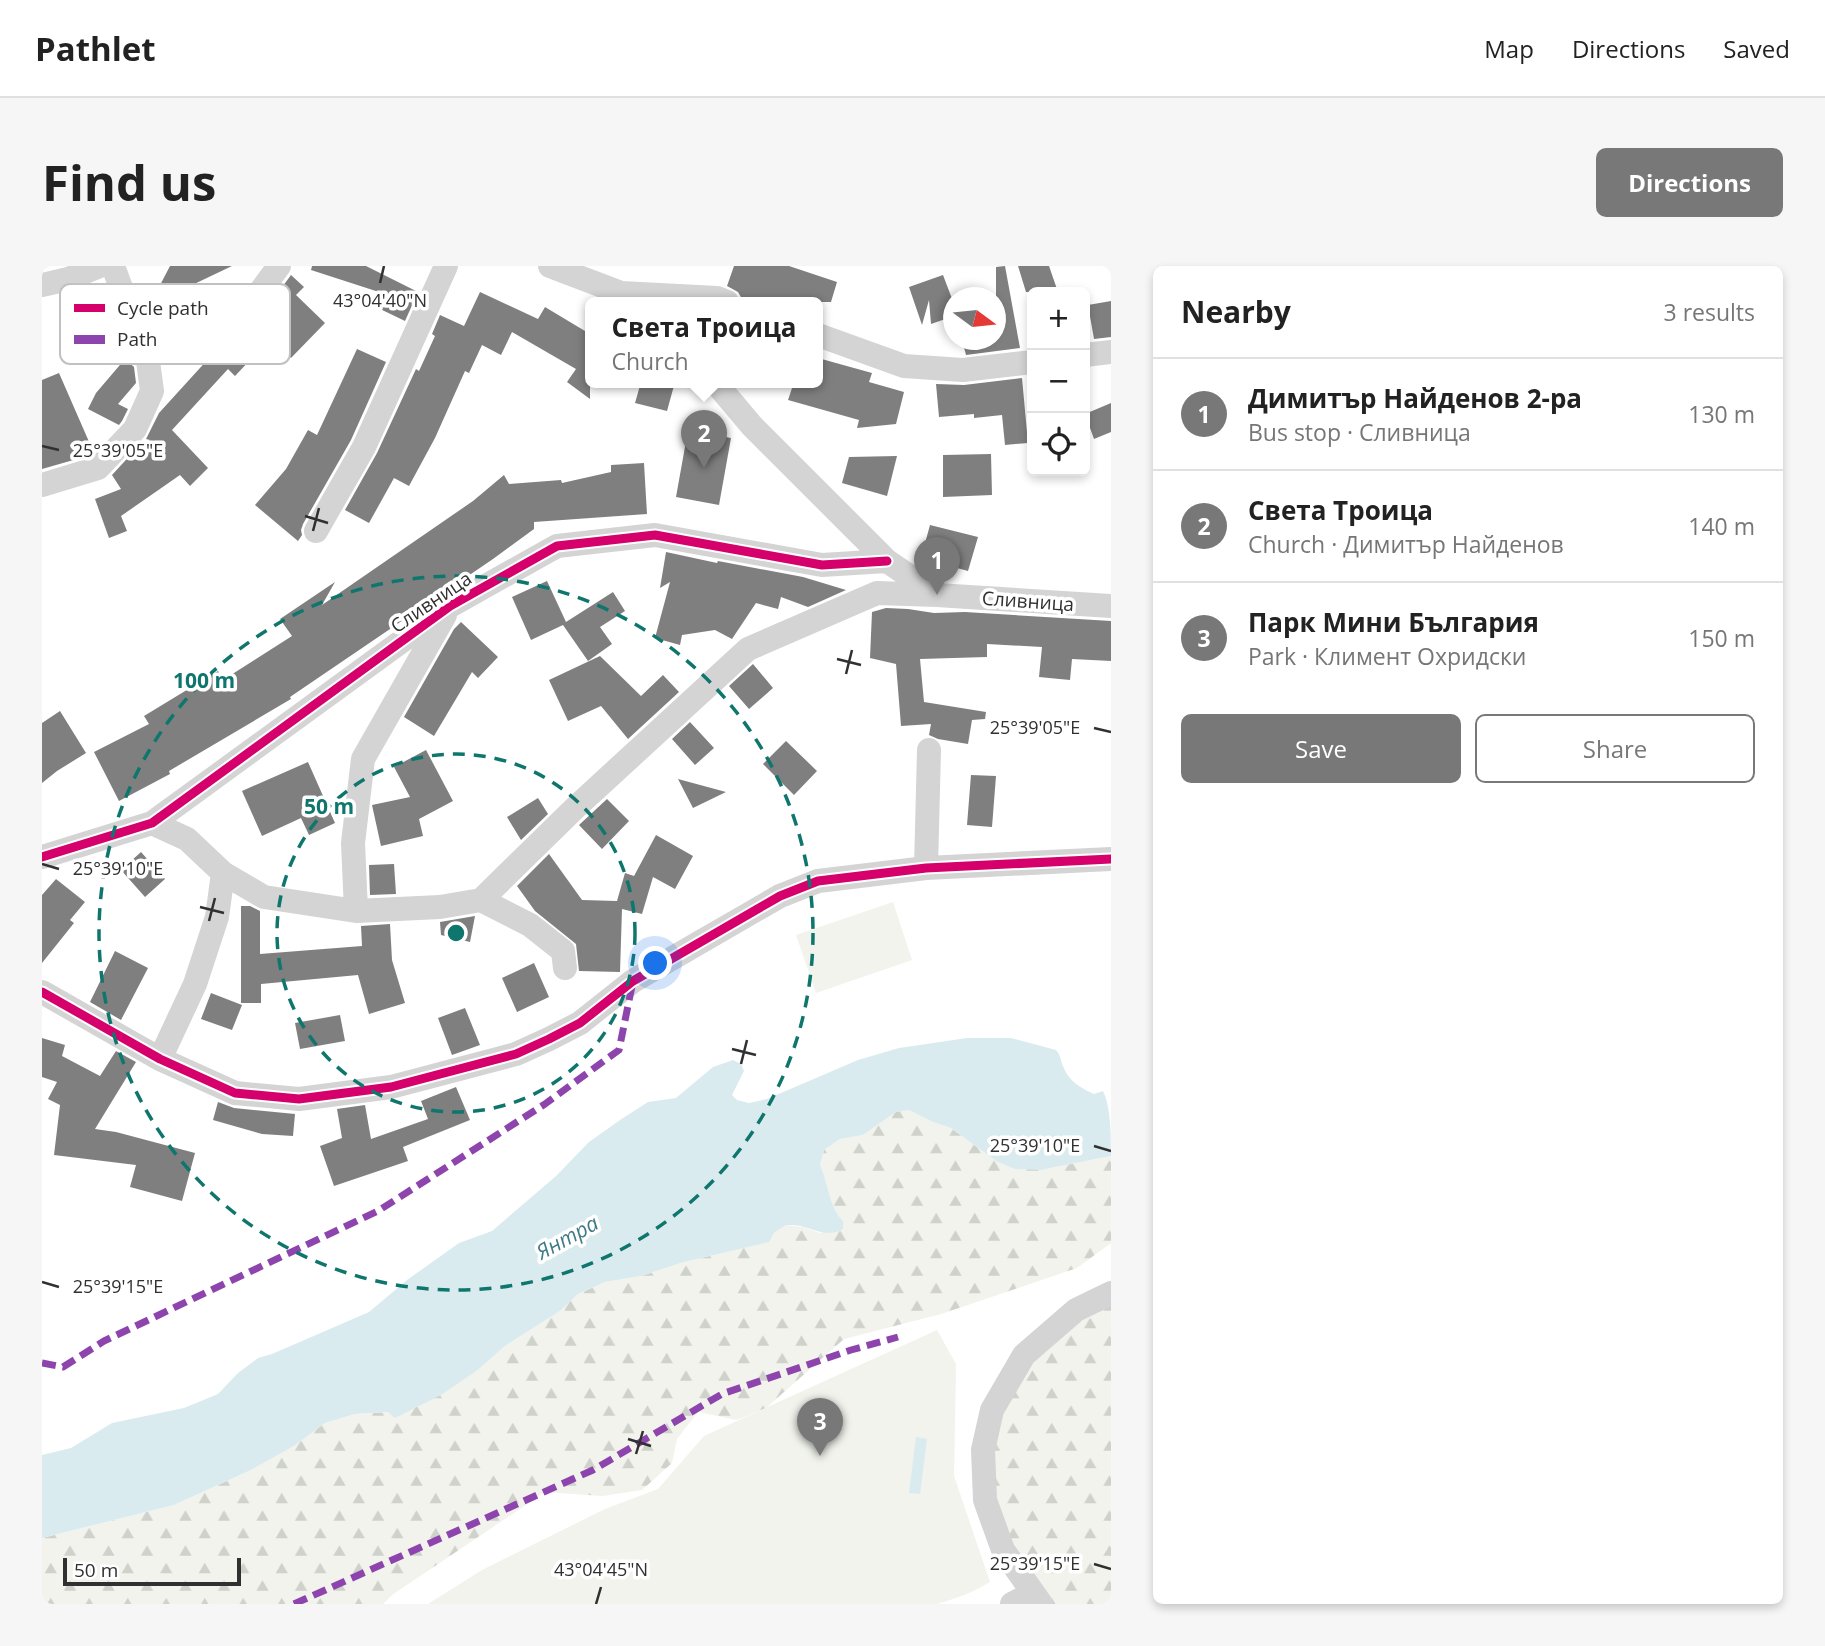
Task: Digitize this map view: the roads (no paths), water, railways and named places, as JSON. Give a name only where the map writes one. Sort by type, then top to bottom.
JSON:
[{"type":"street","points":[[42,285],[68,279],[100,266]]},
{"type":"street","points":[[113,266],[120,284]]},
{"type":"street","points":[[266,284],[279,266]]},
{"type":"street","points":[[316,531],[364,447],[446,266]]},
{"type":"street","points":[[550,266],[627,297]]},
{"type":"street","points":[[823,336],[904,366],[963,370],[1027,363]]},
{"type":"street","points":[[1090,354],[1111,352]]},
{"type":"street","points":[[42,485],[98,468],[135,429],[152,391],[148,364]]},
{"type":"street","points":[[720,388],[752,426],[887,561],[937,595]]},
{"type":"street","name":"Сливница","points":[[42,857],[152,823],[450,606],[557,546],[655,535],[822,565],[887,561]]},
{"type":"street","name":"Сливница","points":[[481,900],[575,808],[748,649],[877,593],[1111,606]]},
{"type":"street","points":[[356,911],[353,843],[363,759],[450,606]]},
{"type":"street","points":[[926,868],[929,750]]},
{"type":"street","points":[[152,823],[187,839],[223,873],[264,897],[356,911],[440,908],[481,900],[530,925],[563,951],[565,968]]},
{"type":"street","points":[[42,992],[160,1059],[235,1093],[299,1099],[391,1087],[516,1054],[580,1023],[634,981],[780,896],[818,881],[926,868],[1111,859]]},
{"type":"street","points":[[160,1059],[199,973],[217,917],[223,873]]},
{"type":"street","points":[[1028,1600],[1003,1550],[985,1500],[983,1450],[992,1410],[1024,1355],[1076,1310],[1111,1293]]},
{"type":"water","name":"Янтра","points":[[967,1038],[1011,1038],[1056,1050],[1068,1076],[1076,1083],[1094,1094],[1103,1091],[1109,1113],[1111,1156],[1041,1170],[1015,1169],[996,1161],[951,1128],[909,1110],[896,1112],[863,1135],[840,1139],[824,1150],[820,1165],[832,1201],[843,1221],[843,1229],[828,1233],[786,1225],[774,1233],[769,1242],[684,1262],[641,1276],[605,1282],[578,1294],[560,1311],[505,1346],[479,1369],[441,1395],[395,1418],[388,1412],[355,1414],[325,1423],[294,1446],[251,1470],[174,1505],[42,1538],[42,1455],[71,1448],[112,1423],[184,1408],[218,1394],[238,1373],[258,1358],[369,1312],[407,1280],[459,1243],[492,1231],[556,1176],[589,1142],[648,1102],[676,1098],[713,1067],[733,1060],[741,1064],[744,1071],[732,1095],[737,1100],[749,1103],[767,1099],[858,1060],[899,1048]]},
{"type":"water","points":[[916,1437],[927,1439],[920,1494],[909,1493]]},
{"type":"place","name":"Света Троица","points":[[704,468]]},
{"type":"place","name":"Димитър Найденов 2-ра","points":[[937,595]]},
{"type":"place","name":"Парк Мини България","points":[[820,1456]]}]
